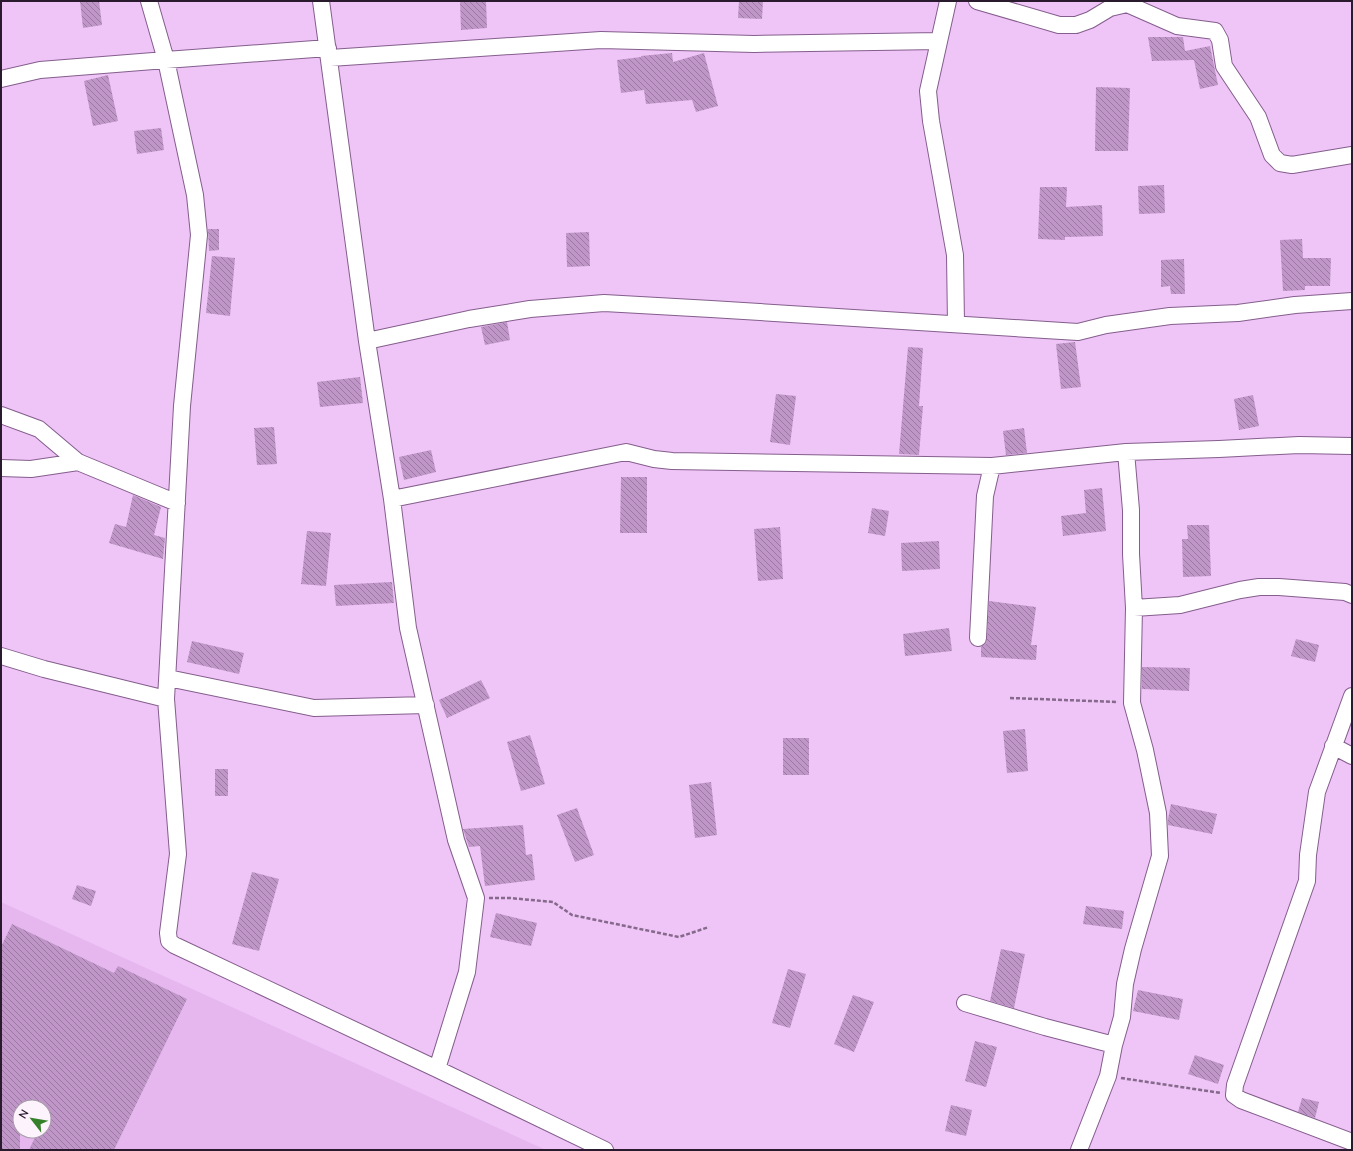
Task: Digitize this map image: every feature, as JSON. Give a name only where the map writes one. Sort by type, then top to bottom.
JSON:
[{"type":"street","points":[[149,1],[166,60],[195,195],[199,235],[182,406],[166,700],[178,854],[168,933],[169,941],[174,946],[437,1069],[605,1150]]},
{"type":"street","points":[[321,1],[367,341],[392,499],[408,628],[456,840],[476,898],[467,972],[437,1069]]},
{"type":"street","points":[[948,1],[928,91],[931,121],[955,255],[956,324]]},
{"type":"street","points":[[977,1],[1059,25],[1076,25],[1090,20],[1110,8],[1127,4],[1178,26],[1215,30],[1220,40],[1224,66],[1258,117],[1272,155],[1280,163],[1292,166],[1352,155]]},
{"type":"street","points":[[1,79],[40,70],[166,60],[601,40],[754,44],[938,41]]},
{"type":"street","points":[[367,341],[469,319],[530,309],[604,303],[1078,332],[1170,316],[1238,313],[1295,305],[1352,300]]},
{"type":"street","points":[[1,415],[39,429],[78,462],[177,503]]},
{"type":"street","points":[[392,499],[626,452],[654,459],[672,461],[992,466],[1126,452],[1180,449],[1219,449],[1299,444],[1352,446]]},
{"type":"street","points":[[1079,1150],[1108,1076],[1114,1045],[1122,1017],[1125,984],[1133,949],[1160,856],[1158,813],[1146,750],[1132,703],[1134,608],[1131,554],[1131,510],[1126,452]]},
{"type":"street","points":[[1,468],[31,469],[78,462]]},
{"type":"street","points":[[978,638],[985,496],[992,466]]},
{"type":"street","points":[[1134,608],[1180,605],[1240,590],[1259,587],[1280,587],[1345,592],[1352,595]]},
{"type":"street","points":[[1,656],[44,669],[166,700]]},
{"type":"street","points":[[168,678],[314,708],[426,705]]},
{"type":"street","points":[[1352,696],[1317,792],[1308,855],[1307,881],[1235,1085],[1234,1095],[1241,1100],[1352,1142]]},
{"type":"street","points":[[1333,746],[1352,756]]},
{"type":"street","points":[[965,1003],[1045,1027],[1114,1045]]},
{"type":"path","points":[[1010,698],[1132,703]]},
{"type":"path","points":[[476,898],[510,898],[553,902],[572,915],[679,937],[709,927]]},
{"type":"path","points":[[1108,1076],[1234,1095]]},
{"type":"shaded area","points":[[1,902],[546,1150],[1,1150]]},
{"type":"building","points":[[80,1],[99,1],[102,25],[83,28]]},
{"type":"building","points":[[460,1],[486,1],[487,28],[461,30]]},
{"type":"building","points":[[739,1],[763,1],[762,19],[738,18]]},
{"type":"building","points":[[1148,37],[1183,37],[1185,51],[1210,46],[1218,85],[1200,89],[1194,60],[1152,61]]},
{"type":"building","points":[[672,53],[673,62],[704,53],[718,106],[696,112],[692,100],[646,104],[644,90],[621,93],[617,60]]},
{"type":"building","points":[[108,75],[118,121],[93,126],[84,81]]},
{"type":"building","points":[[1096,87],[1130,88],[1128,151],[1095,151]]},
{"type":"building","points":[[161,128],[164,150],[137,154],[134,131]]},
{"type":"building","points":[[1164,185],[1165,213],[1139,214],[1138,186]]},
{"type":"building","points":[[1040,187],[1067,187],[1066,207],[1102,205],[1103,236],[1065,237],[1065,240],[1038,239]]},
{"type":"building","points":[[208,229],[219,229],[219,250],[209,251]]},
{"type":"building","points":[[589,232],[590,266],[567,267],[566,233]]},
{"type":"building","points":[[1302,239],[1303,258],[1331,258],[1330,286],[1305,286],[1305,290],[1283,291],[1280,240]]},
{"type":"building","points":[[212,256],[235,258],[230,316],[206,313]]},
{"type":"building","points":[[1184,259],[1185,294],[1171,294],[1170,286],[1161,287],[1161,260]]},
{"type":"building","points":[[507,322],[510,340],[485,345],[481,327]]},
{"type":"building","points":[[1075,342],[1081,387],[1061,389],[1056,344]]},
{"type":"building","points":[[908,347],[923,348],[919,406],[923,406],[919,455],[899,454]]},
{"type":"building","points":[[360,377],[363,403],[320,407],[317,382]]},
{"type":"building","points":[[776,394],[796,396],[790,445],[770,442]]},
{"type":"building","points":[[1253,395],[1259,426],[1239,430],[1234,399]]},
{"type":"building","points":[[274,427],[277,464],[257,465],[254,428]]},
{"type":"building","points":[[1024,428],[1027,453],[1006,455],[1003,431]]},
{"type":"building","points":[[431,450],[436,472],[404,480],[399,457]]},
{"type":"building","points":[[621,477],[647,477],[647,533],[620,533]]},
{"type":"building","points":[[1102,488],[1106,531],[1063,536],[1061,516],[1086,513],[1084,490]]},
{"type":"building","points":[[133,495],[161,507],[154,535],[165,538],[163,559],[109,543],[115,524],[126,527]]},
{"type":"building","points":[[872,508],[889,511],[885,536],[868,533]]},
{"type":"building","points":[[1187,525],[1209,525],[1211,576],[1183,577],[1182,539],[1188,539]]},
{"type":"building","points":[[780,527],[783,579],[758,581],[754,529]]},
{"type":"building","points":[[307,531],[331,533],[326,586],[301,584]]},
{"type":"building","points":[[939,541],[940,569],[902,571],[901,543]]},
{"type":"building","points":[[392,582],[394,603],[336,606],[334,585]]},
{"type":"building","points":[[989,601],[1036,607],[1031,645],[1037,645],[1036,660],[981,657],[981,647],[986,643],[987,638]]},
{"type":"building","points":[[949,628],[952,651],[905,656],[903,634]]},
{"type":"building","points":[[1296,639],[1319,645],[1315,662],[1291,656]]},
{"type":"building","points":[[192,641],[244,653],[239,674],[187,662]]},
{"type":"building","points":[[1142,667],[1190,668],[1189,691],[1142,689]]},
{"type":"building","points":[[481,680],[490,698],[447,718],[439,700]]},
{"type":"building","points":[[1025,729],[1028,771],[1007,773],[1003,731]]},
{"type":"building","points":[[530,735],[545,784],[521,791],[507,742]]},
{"type":"building","points":[[783,738],[809,738],[809,775],[783,775]]},
{"type":"building","points":[[215,769],[228,769],[228,796],[215,796]]},
{"type":"building","points":[[711,782],[717,835],[695,838],[689,785]]},
{"type":"building","points":[[1171,804],[1217,814],[1212,834],[1168,825]]},
{"type":"building","points":[[577,808],[594,855],[575,862],[557,815]]},
{"type":"building","points":[[523,825],[526,855],[532,854],[535,880],[485,886],[480,846],[469,847],[463,829]]},
{"type":"building","points":[[252,872],[279,879],[259,951],[232,944]]},
{"type":"building","points":[[77,885],[96,891],[91,906],[72,899]]},
{"type":"building","points":[[1086,906],[1124,911],[1122,929],[1083,924]]},
{"type":"building","points":[[496,913],[537,923],[531,946],[490,937]]},
{"type":"building","points":[[12,924],[114,973],[118,966],[187,999],[114,1150],[29,1150],[34,1139],[52,1139],[52,1099],[12,1099],[12,1139],[20,1139],[20,1150],[1,1150],[1,947]]},
{"type":"building","points":[[1001,949],[1025,954],[1014,1008],[990,1001]]},
{"type":"building","points":[[788,969],[806,974],[790,1028],[772,1023]]},
{"type":"building","points":[[1138,990],[1183,999],[1179,1020],[1133,1011]]},
{"type":"building","points":[[853,995],[874,1002],[854,1052],[834,1044]]},
{"type":"building","points":[[975,1041],[997,1047],[986,1087],[965,1081]]},
{"type":"building","points":[[1195,1055],[1224,1065],[1218,1084],[1188,1074]]},
{"type":"building","points":[[1302,1098],[1319,1102],[1315,1118],[1298,1112]]},
{"type":"building","points":[[951,1105],[972,1110],[966,1136],[945,1131]]}]
